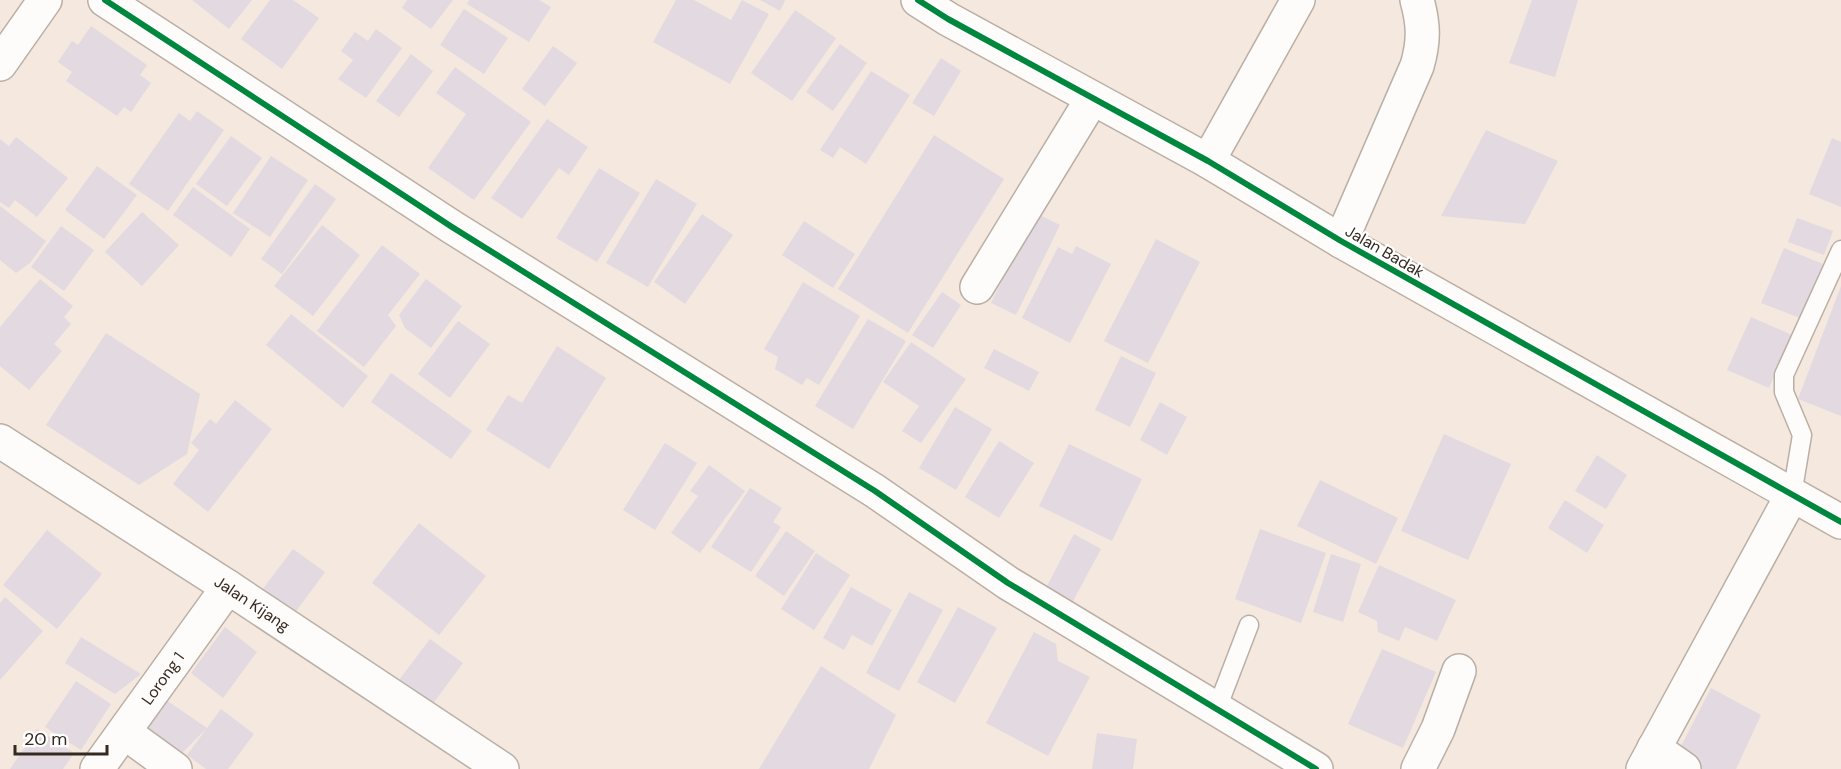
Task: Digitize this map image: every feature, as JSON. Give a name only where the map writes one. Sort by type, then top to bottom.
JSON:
[{"type":"street","points":[[0,64],[45,0]]},
{"type":"street","points":[[105,0],[452,227],[865,485],[1008,583],[1216,711],[1316,769]]},
{"type":"street","name":"Jalan Badak","points":[[918,0],[955,10],[1092,99],[1208,161],[1341,242],[1841,522]]},
{"type":"street","points":[[1208,161],[1281,25],[1298,0]]},
{"type":"street","points":[[1341,242],[1417,66],[1424,42],[1423,21],[1417,0]]},
{"type":"street","points":[[977,287],[1092,99]]},
{"type":"street","name":"Jalan Kijang","points":[[0,441],[228,587],[502,769]]},
{"type":"street","points":[[1684,769],[1648,758],[1792,495]]},
{"type":"street","name":"Lorong 1","points":[[97,769],[228,587]]},
{"type":"street","points":[[1418,769],[1438,729],[1459,671]]},
{"type":"street","points":[[124,732],[175,769]]},
{"type":"lane","points":[[1792,495],[1802,435],[1784,392],[1784,375],[1841,250]]},
{"type":"lane","points":[[1216,711],[1249,625]]},
{"type":"building","points":[[192,0],[252,0],[229,29]]},
{"type":"building","points":[[270,0],[293,0],[319,18],[282,69],[241,39]]},
{"type":"building","points":[[407,0],[453,0],[431,29],[402,8]]},
{"type":"building","points":[[469,0],[539,0],[551,7],[529,42],[467,4]]},
{"type":"building","points":[[676,0],[694,0],[731,20],[742,0],[769,14],[730,84],[653,42]]},
{"type":"building","points":[[760,0],[785,0],[780,11]]},
{"type":"building","points":[[1532,0],[1578,0],[1555,77],[1509,63]]},
{"type":"building","points":[[464,9],[508,38],[484,74],[440,45]]},
{"type":"building","points":[[795,10],[836,38],[792,101],[751,73]]},
{"type":"building","points":[[91,26],[147,65],[140,75],[151,83],[131,112],[124,107],[117,116],[66,81],[72,72],[58,62],[72,41],[78,45]]},
{"type":"building","points":[[376,29],[402,48],[366,98],[338,79],[353,60],[341,51],[355,32],[368,41]]},
{"type":"building","points":[[840,44],[867,63],[833,111],[806,92]]},
{"type":"building","points":[[553,46],[577,63],[545,106],[522,89]]},
{"type":"building","points":[[411,54],[433,71],[399,117],[376,101]]},
{"type":"building","points":[[941,58],[961,71],[934,116],[912,103]]},
{"type":"building","points":[[455,67],[531,122],[474,200],[428,168],[466,114],[436,93]]},
{"type":"building","points":[[871,71],[910,95],[866,164],[840,147],[833,158],[820,150]]},
{"type":"building","points":[[197,111],[224,130],[168,211],[129,184],[179,113],[190,121]]},
{"type":"building","points":[[547,119],[588,147],[569,175],[559,168],[522,219],[491,198]]},
{"type":"building","points":[[1486,130],[1558,161],[1525,224],[1441,216]]},
{"type":"building","points":[[934,135],[1004,179],[908,333],[838,289]]},
{"type":"building","points":[[231,136],[262,158],[227,206],[196,184]]},
{"type":"building","points":[[16,137],[68,178],[37,217],[15,200],[9,208],[0,202],[0,139],[9,146]]},
{"type":"building","points":[[1832,138],[1841,142],[1841,207],[1809,194]]},
{"type":"building","points":[[271,156],[308,180],[270,237],[233,213]]},
{"type":"building","points":[[97,166],[137,195],[104,239],[65,210]]},
{"type":"building","points":[[599,168],[640,193],[597,262],[556,238]]},
{"type":"building","points":[[656,179],[697,204],[648,287],[606,263]]},
{"type":"building","points":[[315,184],[336,199],[282,274],[261,259]]},
{"type":"building","points":[[193,187],[250,229],[231,257],[173,215]]},
{"type":"building","points":[[0,206],[46,241],[30,263],[16,273],[0,260]]},
{"type":"building","points":[[142,212],[179,245],[142,286],[105,252]]},
{"type":"building","points":[[1035,213],[1060,225],[1016,315],[991,303]]},
{"type":"building","points":[[702,214],[733,235],[685,304],[654,282]]},
{"type":"building","points":[[1797,218],[1833,231],[1824,255],[1788,242]]},
{"type":"building","points":[[804,221],[855,254],[833,288],[782,255]]},
{"type":"building","points":[[322,225],[360,255],[313,316],[274,286]]},
{"type":"building","points":[[61,226],[94,250],[64,291],[31,267]]},
{"type":"building","points":[[1156,239],[1200,262],[1148,363],[1104,341]]},
{"type":"building","points":[[382,245],[420,274],[388,315],[396,326],[364,367],[317,331]]},
{"type":"building","points":[[1076,246],[1111,264],[1070,343],[1022,318],[1058,247],[1072,254]]},
{"type":"building","points":[[1784,248],[1823,264],[1800,318],[1761,303]]},
{"type":"building","points":[[40,279],[73,306],[64,317],[71,324],[54,344],[62,351],[29,390],[0,366],[0,327]]},
{"type":"building","points":[[426,279],[462,306],[431,348],[405,328],[399,315]]},
{"type":"building","points":[[803,282],[860,316],[819,385],[807,378],[802,385],[775,369],[778,357],[764,349]]},
{"type":"building","points":[[1841,286],[1841,416],[1798,399]]},
{"type":"building","points":[[942,292],[961,305],[933,348],[912,335]]},
{"type":"building","points":[[291,314],[368,376],[343,408],[266,345]]},
{"type":"building","points":[[1751,317],[1792,335],[1769,388],[1727,370]]},
{"type":"building","points":[[868,319],[906,341],[853,429],[815,406]]},
{"type":"building","points":[[458,321],[490,344],[450,398],[418,374]]},
{"type":"building","points":[[106,333],[200,394],[187,454],[139,485],[46,425]]},
{"type":"building","points":[[911,342],[966,379],[921,443],[902,431],[919,406],[883,382]]},
{"type":"building","points":[[557,346],[606,378],[549,469],[486,430],[508,395],[522,403]]},
{"type":"building","points":[[994,349],[1039,372],[1029,391],[984,368]]},
{"type":"building","points":[[1121,356],[1156,373],[1130,427],[1095,410]]},
{"type":"building","points":[[391,373],[472,431],[451,459],[371,402]]},
{"type":"building","points":[[235,400],[272,429],[208,512],[173,484],[199,450],[191,443],[210,419],[216,424]]},
{"type":"building","points":[[1160,402],[1187,417],[1167,455],[1140,440]]},
{"type":"building","points":[[955,407],[992,429],[956,490],[919,468]]},
{"type":"building","points":[[1444,434],[1511,464],[1468,560],[1401,531]]},
{"type":"building","points":[[999,441],[1034,463],[999,518],[965,497]]},
{"type":"building","points":[[665,443],[697,463],[655,530],[623,510]]},
{"type":"building","points":[[1069,444],[1142,479],[1112,541],[1039,506]]},
{"type":"building","points":[[1597,455],[1627,475],[1606,509],[1575,491]]},
{"type":"building","points":[[709,465],[745,491],[700,553],[671,533],[698,496],[690,491]]},
{"type":"building","points":[[1320,480],[1398,518],[1376,564],[1297,526]]},
{"type":"building","points":[[750,488],[782,508],[773,522],[781,527],[751,572],[711,547]]},
{"type":"building","points":[[1565,500],[1604,525],[1587,553],[1548,528]]},
{"type":"building","points":[[419,523],[486,576],[439,635],[372,583]]},
{"type":"building","points":[[1260,529],[1326,553],[1301,623],[1235,599]]},
{"type":"building","points":[[47,530],[102,574],[57,629],[3,585]]},
{"type":"building","points":[[786,531],[815,551],[784,596],[755,576]]},
{"type":"building","points":[[1074,534],[1101,549],[1072,603],[1046,588]]},
{"type":"building","points":[[293,549],[325,572],[294,614],[262,590]]},
{"type":"building","points":[[816,553],[850,575],[814,630],[781,609]]},
{"type":"building","points":[[1331,554],[1361,564],[1343,622],[1313,612]]},
{"type":"building","points":[[1379,565],[1456,600],[1437,641],[1405,627],[1399,641],[1378,632],[1377,621],[1358,612]]},
{"type":"building","points":[[851,587],[892,610],[872,646],[852,635],[844,650],[823,638]]},
{"type":"building","points":[[909,592],[943,610],[899,691],[866,673]]},
{"type":"building","points":[[5,597],[43,631],[0,680],[0,603]]},
{"type":"building","points":[[958,607],[997,628],[955,703],[917,682]]},
{"type":"building","points":[[225,627],[257,652],[223,698],[191,673]]},
{"type":"building","points":[[1034,632],[1056,644],[1058,661],[1090,677],[1048,756],[986,723]]},
{"type":"building","points":[[81,637],[141,674],[115,694],[65,663]]},
{"type":"building","points":[[430,639],[463,663],[429,709],[396,684]]},
{"type":"building","points":[[1382,649],[1436,672],[1403,748],[1348,724]]},
{"type":"building","points":[[821,666],[896,715],[869,769],[759,769]]},
{"type":"building","points":[[76,681],[111,704],[81,750],[45,727]]},
{"type":"building","points":[[1711,688],[1761,715],[1736,769],[1701,769],[1676,756]]},
{"type":"building","points":[[166,700],[207,728],[178,757],[139,730]]},
{"type":"building","points":[[221,709],[254,734],[228,769],[206,769],[187,755]]},
{"type":"building","points":[[37,729],[74,753],[63,769],[10,769]]},
{"type":"building","points":[[1097,733],[1137,739],[1133,769],[1092,769]]},
{"type":"cycle path","points":[[105,0],[452,227],[875,491],[1008,583],[1316,769]]},
{"type":"cycle path","points":[[918,0],[948,19],[1208,161],[1341,241],[1841,522]]}]
